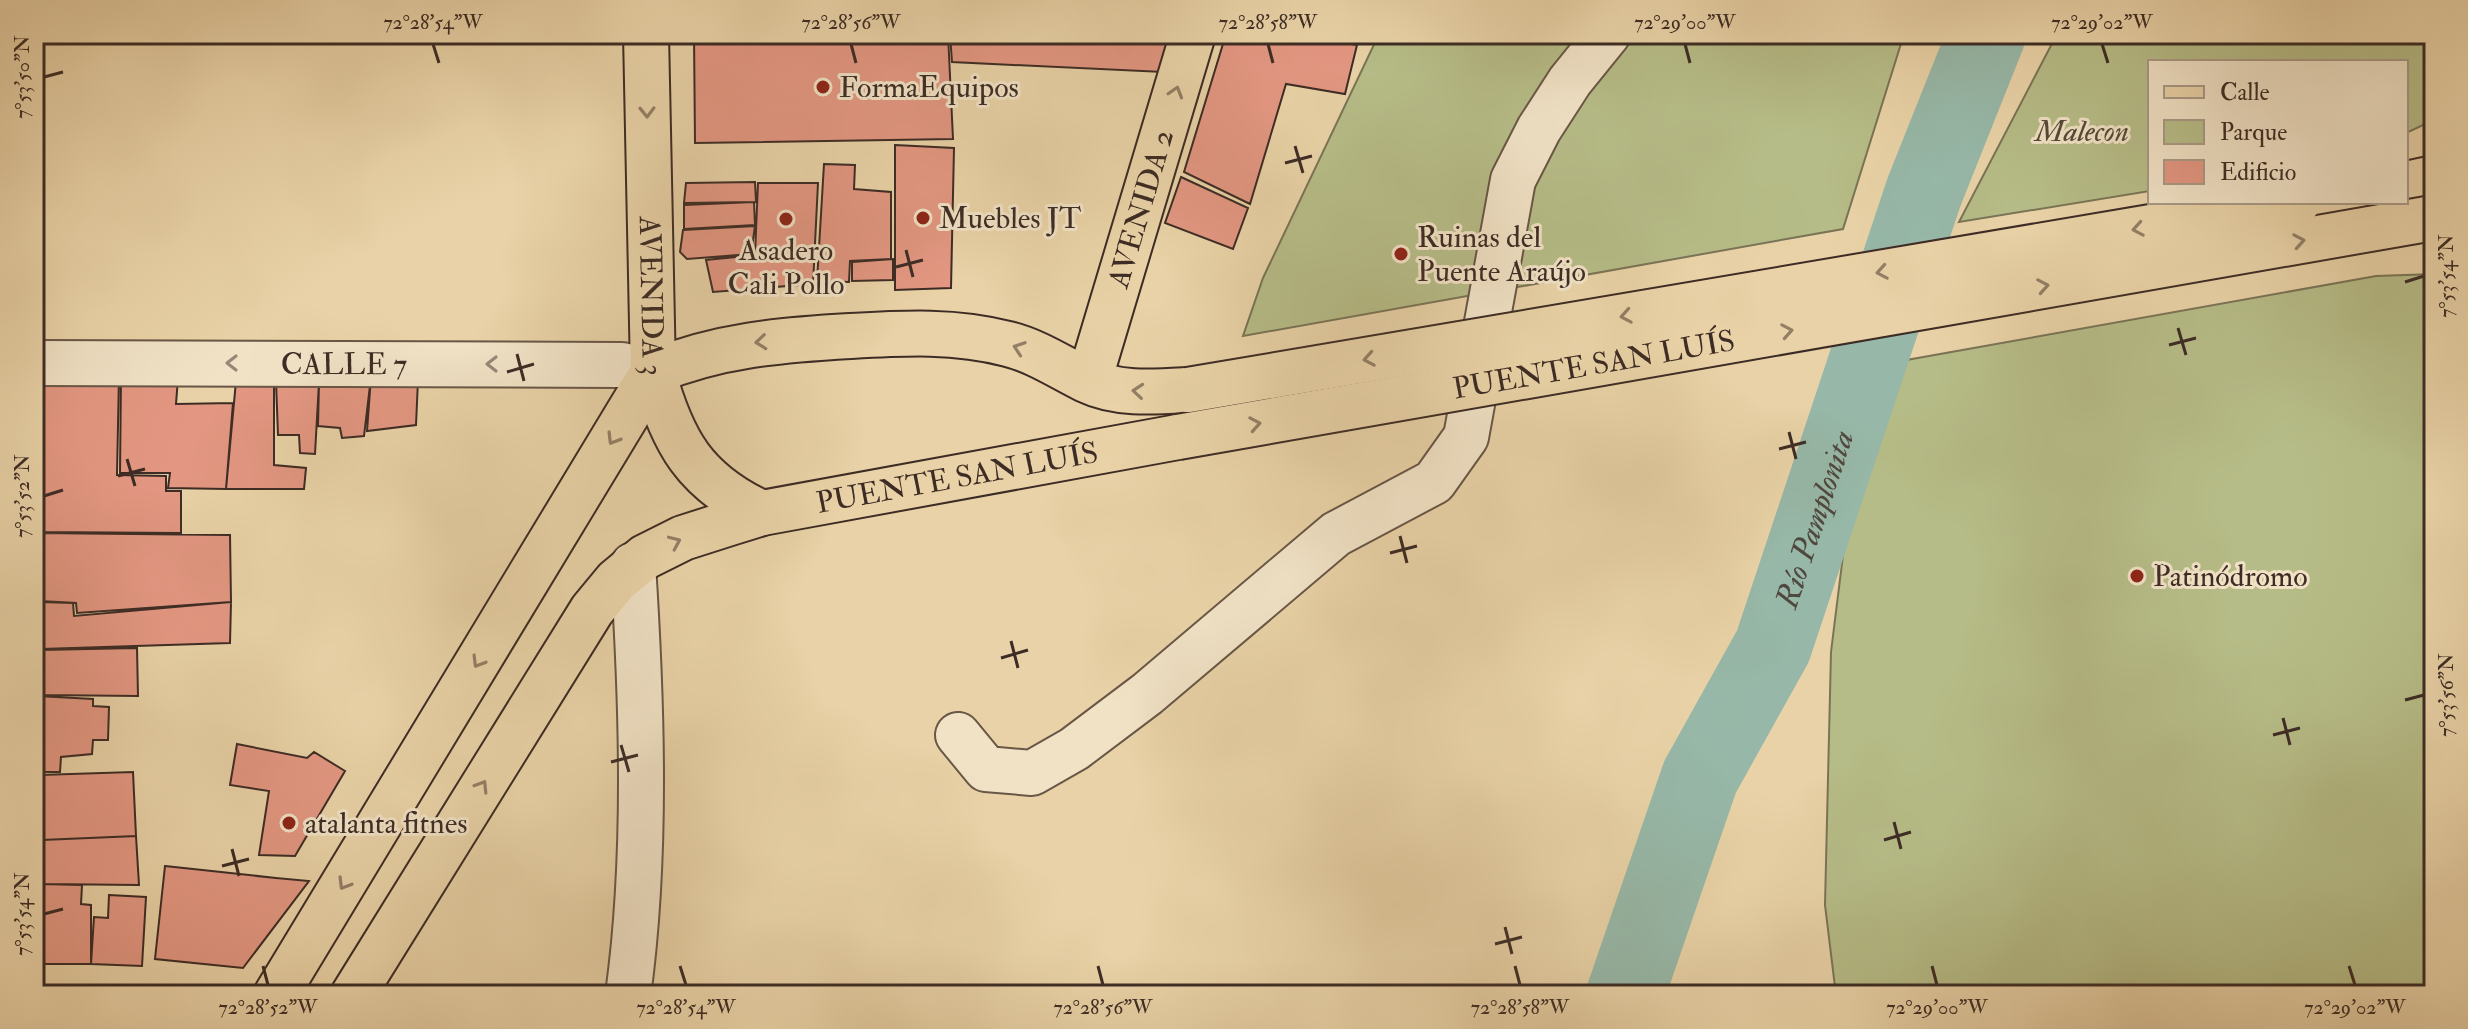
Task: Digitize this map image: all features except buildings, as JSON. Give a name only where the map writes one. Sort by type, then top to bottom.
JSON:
[{"type":"main road","name":"AVENIDA 3","points":[[646,34],[653,372],[666,417],[688,457],[721,491],[762,513]]},
{"type":"main road","name":"AVENIDA 2","points":[[1089,381],[1193,34]]},
{"type":"main road","name":"PUENTE SAN LUÍS","points":[[653,372],[700,355],[764,341],[951,333],[1012,345],[1089,381],[1152,392],[1188,390],[2286,204]]},
{"type":"main road","name":"PUENTE SAN LUÍS","points":[[353,995],[592,610],[633,565],[683,538],[762,513],[1178,437],[2386,204]]},
{"type":"main road","points":[[276,995],[653,372]]},
{"type":"street","points":[[958,735],[986,769],[1032,773],[1074,749],[1147,694],[1336,534],[1434,482],[1466,437],[1513,180],[1539,129],[1570,81],[1608,34]]},
{"type":"street","name":"CALLE 7","points":[[34,363],[622,365],[653,372]]},
{"type":"street","points":[[628,995],[634,949],[641,699],[633,565]]},
{"type":"green space","points":[[1379,34],[1904,34],[1843,229],[1243,336],[1263,278]]},
{"type":"green space","name":"Malecon","points":[[2057,34],[2434,34],[2434,120],[2408,132],[2408,60],[2148,60],[2148,191],[1959,222]]},
{"type":"green space","name":"Patinódromo","points":[[2434,274],[2434,995],[1836,995],[1825,905],[1831,652],[1850,499],[1890,363],[2376,276]]},
{"type":"waterway","name":"Río Pamplonita","points":[[1625,995],[1700,777],[1773,646],[1924,192],[1987,34]]},
{"type":"place","name":"FormaEquipos","points":[[823,87]]},
{"type":"place","name":"Muebles JT","points":[[923,218]]},
{"type":"place","name":"Asadero Cali Pollo","points":[[786,219]]},
{"type":"place","name":"Ruinas del Puente Araújo","points":[[1401,254]]},
{"type":"place","name":"Patinódromo","points":[[2137,576]]},
{"type":"place","name":"atalanta fitnes","points":[[289,823]]}]
